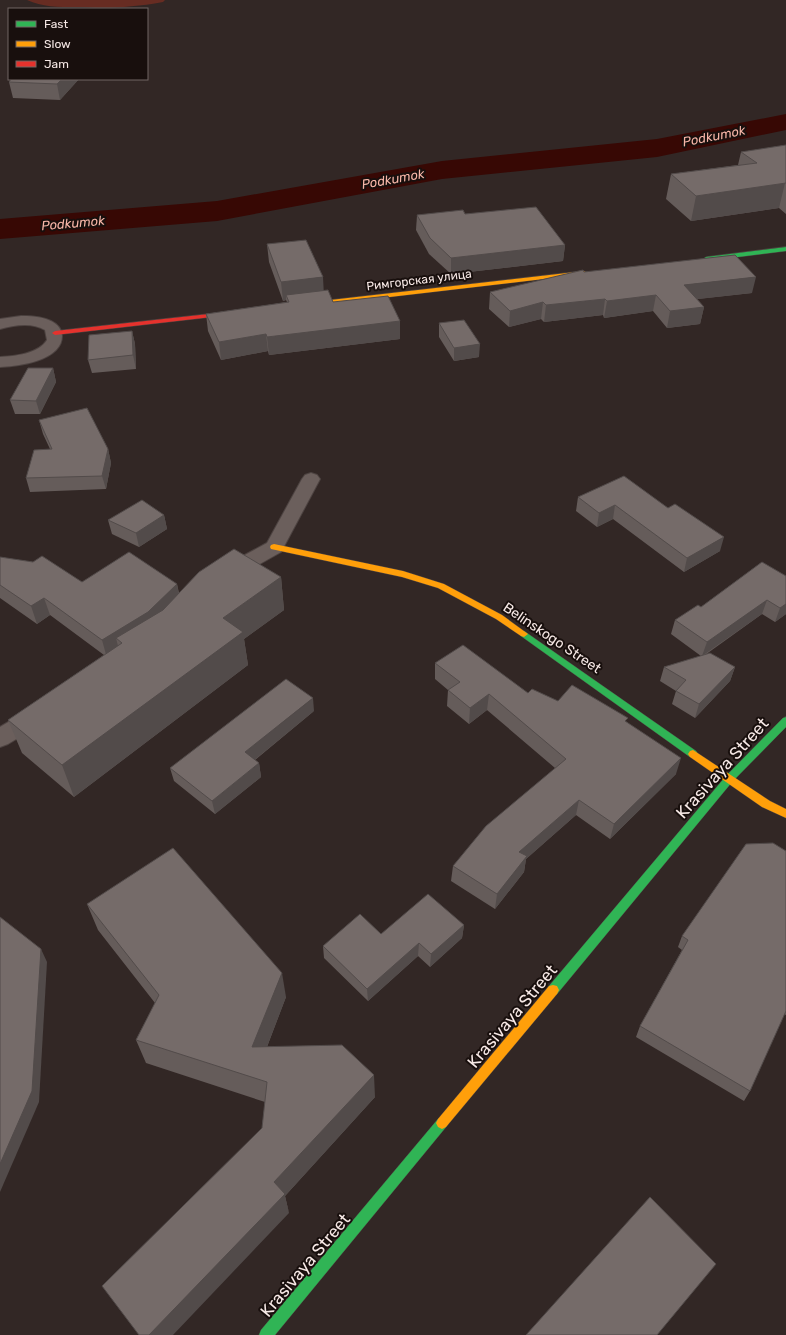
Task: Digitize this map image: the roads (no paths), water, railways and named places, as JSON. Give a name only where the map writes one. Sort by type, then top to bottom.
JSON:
[{"type":"street","points":[[699,259],[786,249]]},
{"type":"street","name":"Римгорская улица","points":[[296,306],[596,272]]},
{"type":"street","points":[[55,333],[242,312]]},
{"type":"street","points":[[0,324],[19,320],[32,320],[47,325],[55,333]]},
{"type":"street","points":[[2,367],[43,352],[54,340],[55,333]]},
{"type":"street","points":[[212,583],[274,546],[311,480]]},
{"type":"street","name":"Belinskogo Street","points":[[274,546],[403,574],[441,586],[499,618],[574,669],[665,736],[766,804],[786,814]]},
{"type":"street","points":[[0,738],[54,705]]},
{"type":"street","name":"Krasivaya Street","points":[[266,1335],[730,779],[786,721]]},
{"type":"waterway","name":"Podkumok","points":[[0,229],[217,211],[442,170],[657,148],[786,122]]}]
